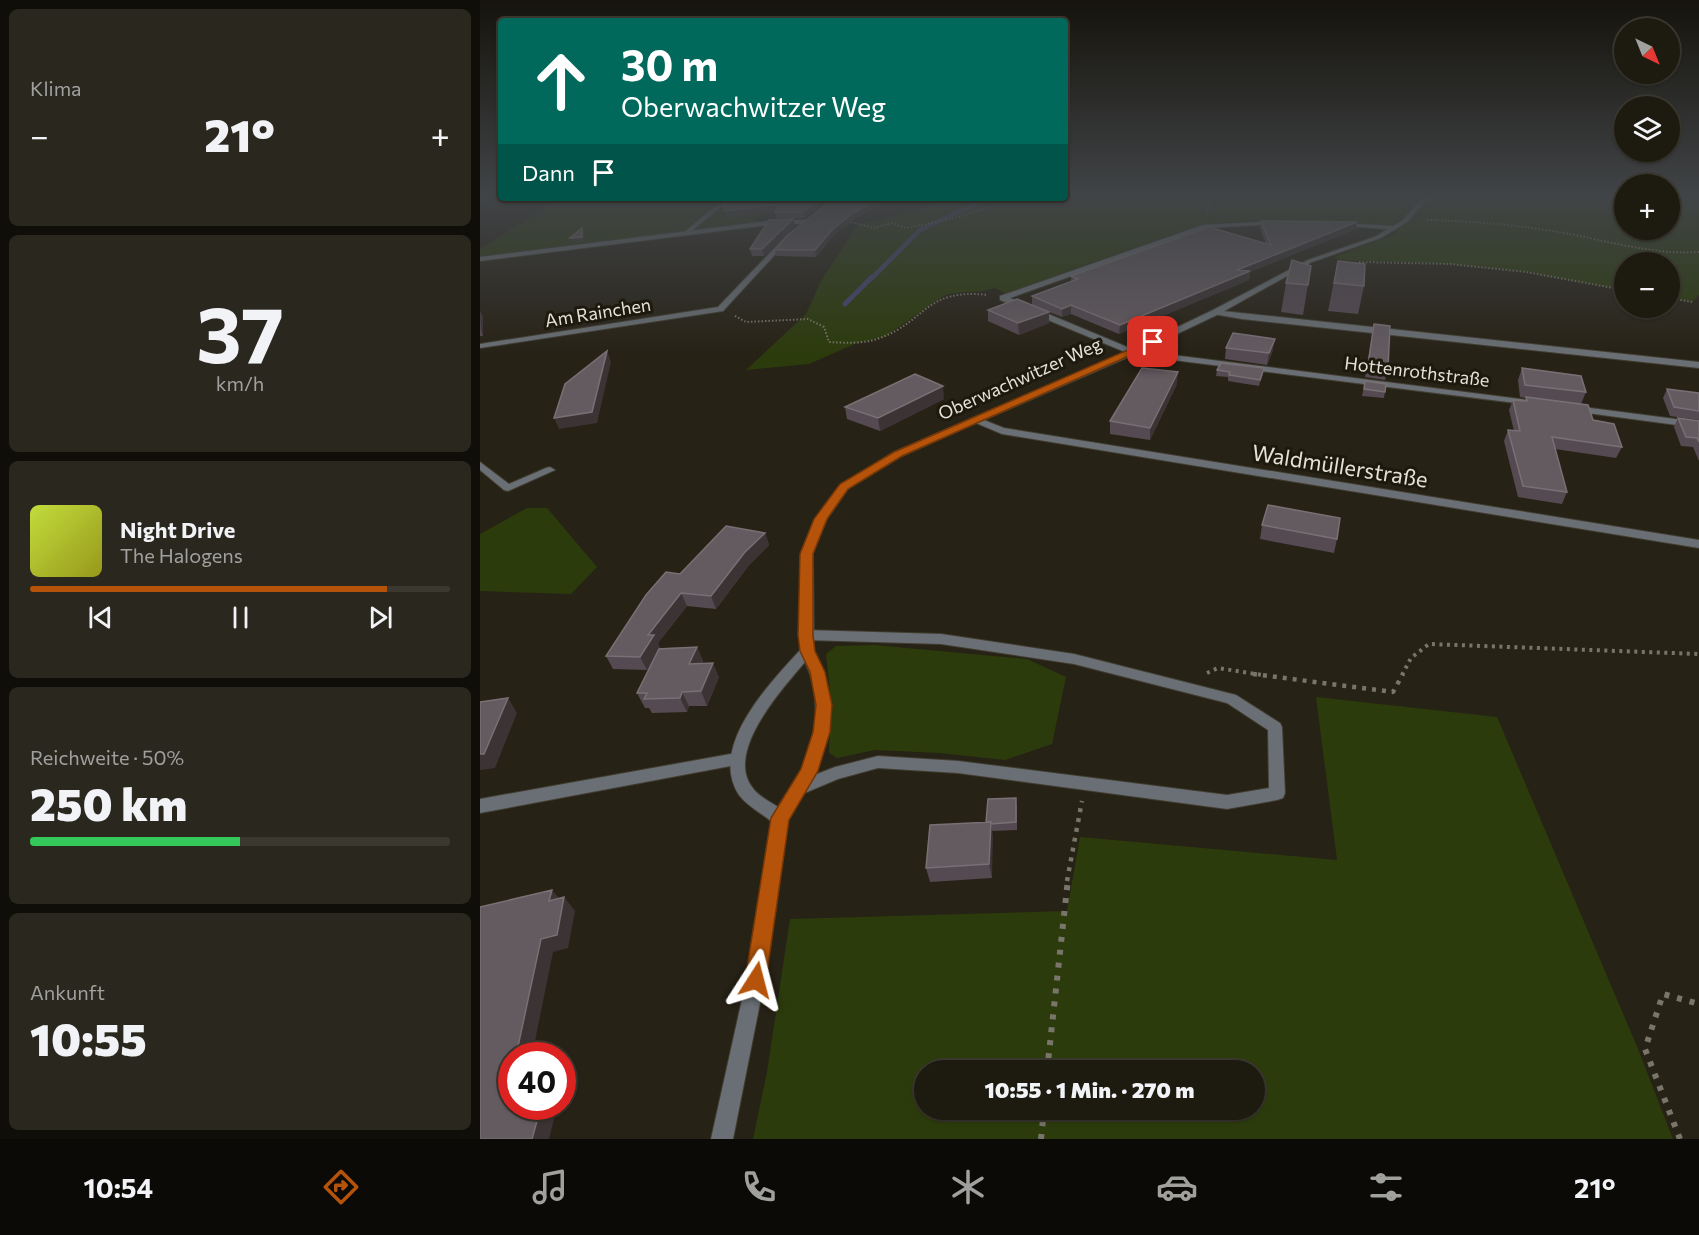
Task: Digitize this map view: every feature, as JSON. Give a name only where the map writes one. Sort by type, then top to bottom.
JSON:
[{"type":"street","points":[[480,259],[561,249]]},
{"type":"street","points":[[720,309],[776,249]]},
{"type":"street","points":[[1003,298],[1140,249]]},
{"type":"street","name":"Oberwachwitzer Weg","points":[[780,818],[809,771],[821,732],[824,705],[818,672],[807,643],[807,554],[821,519],[844,486],[898,454],[1132,352],[1216,312],[1310,261],[1344,249]]},
{"type":"street","name":"Hottenrothstraße","points":[[1003,298],[1132,352],[1534,404]]},
{"type":"street","name":"Am Rainchen","points":[[480,346],[720,309]]},
{"type":"street","points":[[1216,312],[1254,319],[1699,365]]},
{"type":"street","points":[[1168,357],[1174,332]]},
{"type":"street","points":[[1569,408],[1699,425]]},
{"type":"street","name":"Waldmüllerstraße","points":[[976,420],[1002,431],[1699,544]]},
{"type":"street","points":[[480,465],[508,488],[550,470]]},
{"type":"street","points":[[722,1139],[756,976],[780,818],[744,789],[736,759],[752,719],[807,643],[941,639],[1074,658],[1231,699],[1275,727],[1277,793],[1227,802],[958,767],[878,762],[835,773],[800,788]]},
{"type":"street","points":[[480,806],[736,759]]},
{"type":"path","points":[[1639,249],[1682,255],[1699,252]]},
{"type":"path","points":[[1357,262],[1450,264],[1526,272],[1614,288]]},
{"type":"path","points":[[720,309],[746,321],[808,319],[824,327],[829,342],[857,343],[883,336],[943,295],[957,292],[1003,298]]},
{"type":"path","points":[[1680,300],[1692,302]]},
{"type":"path","points":[[1183,687],[1218,668],[1309,683],[1393,692],[1411,658],[1429,644],[1699,654]]},
{"type":"path","points":[[1048,1060],[1058,944],[1073,843],[1087,782]]},
{"type":"path","points":[[1680,1139],[1646,1049],[1663,994],[1699,1004]]},
{"type":"path","points":[[1041,1139],[1043,1120]]},
{"type":"green space","points":[[480,249],[549,249],[480,258]]},
{"type":"green space","points":[[842,249],[1130,249],[1006,293],[994,288],[945,295],[884,337],[857,343],[809,364],[746,370],[806,314],[822,279]]},
{"type":"green space","points":[[1355,249],[1699,249],[1699,295],[1692,302],[1680,300],[1680,252],[1614,252],[1614,288],[1526,272],[1450,264],[1340,260],[1334,257]]},
{"type":"green space","points":[[527,508],[547,508],[597,567],[571,594],[480,591],[480,534]]},
{"type":"green space","points":[[874,645],[1027,659],[1066,677],[1052,744],[1005,760],[940,753],[875,750],[837,758],[829,753],[831,702],[826,654],[836,646]]},
{"type":"green space","points":[[1316,697],[1497,717],[1638,1049],[1673,1139],[753,1139],[767,1072],[790,919],[1067,911],[1080,837],[1337,860]]},
{"type":"building","points":[[776,249],[816,249],[815,250]]},
{"type":"building","points":[[1147,249],[1289,249],[1237,270],[1250,271],[1120,325],[1071,305],[1062,309],[1032,296],[1078,279],[1071,276]]},
{"type":"building","points":[[1292,260],[1311,266],[1308,285],[1286,283]]},
{"type":"building","points":[[1338,261],[1365,264],[1364,286],[1334,283]]},
{"type":"building","points":[[1017,299],[1049,312],[1018,323],[988,310]]},
{"type":"building","points":[[1374,324],[1390,326],[1388,368],[1368,365]]},
{"type":"building","points":[[1233,333],[1275,339],[1269,353],[1226,348]]},
{"type":"building","points":[[607,351],[592,412],[554,418],[565,384]]},
{"type":"building","points":[[1221,363],[1264,368],[1260,380],[1229,375],[1230,372],[1217,370]]},
{"type":"building","points":[[1142,368],[1178,372],[1150,428],[1110,421]]},
{"type":"building","points":[[1522,368],[1581,376],[1586,392],[1525,385]]},
{"type":"building","points":[[915,374],[943,386],[878,418],[845,407]]},
{"type":"building","points":[[1365,381],[1386,384],[1385,392],[1364,389]]},
{"type":"building","points":[[1667,389],[1699,393],[1699,411],[1674,407]]},
{"type":"building","points":[[1526,397],[1588,405],[1593,420],[1614,424],[1622,447],[1552,437],[1567,492],[1523,486],[1508,430],[1520,431],[1513,400],[1527,401]]},
{"type":"building","points":[[1678,418],[1699,421],[1699,442],[1697,438],[1686,437]]},
{"type":"building","points":[[1268,505],[1340,518],[1337,539],[1262,525]]},
{"type":"building","points":[[726,526],[765,533],[745,552],[711,596],[681,593],[648,635],[654,635],[640,657],[606,656],[646,595],[666,572],[680,574]]},
{"type":"building","points":[[697,647],[689,664],[713,663],[701,691],[682,692],[680,698],[644,699],[647,693],[637,693],[659,649]]},
{"type":"building","points":[[508,698],[484,754],[480,754],[480,702]]},
{"type":"building","points":[[1016,798],[1016,822],[991,824],[991,822],[986,822],[988,799]]},
{"type":"building","points":[[991,822],[989,864],[926,868],[930,825]]},
{"type":"building","points":[[552,890],[549,901],[564,897],[557,935],[541,939],[519,1042],[498,1042],[498,1120],[537,1120],[532,1139],[480,1139],[480,907]]},
{"type":"waterway","points":[[871,279],[901,249]]},
{"type":"waterway","points":[[845,304],[872,277]]},
{"type":"route","points":[[756,980],[780,818],[809,771],[821,732],[824,705],[818,672],[807,651],[806,635],[807,554],[821,519],[844,486],[898,454],[1153,342]]}]
